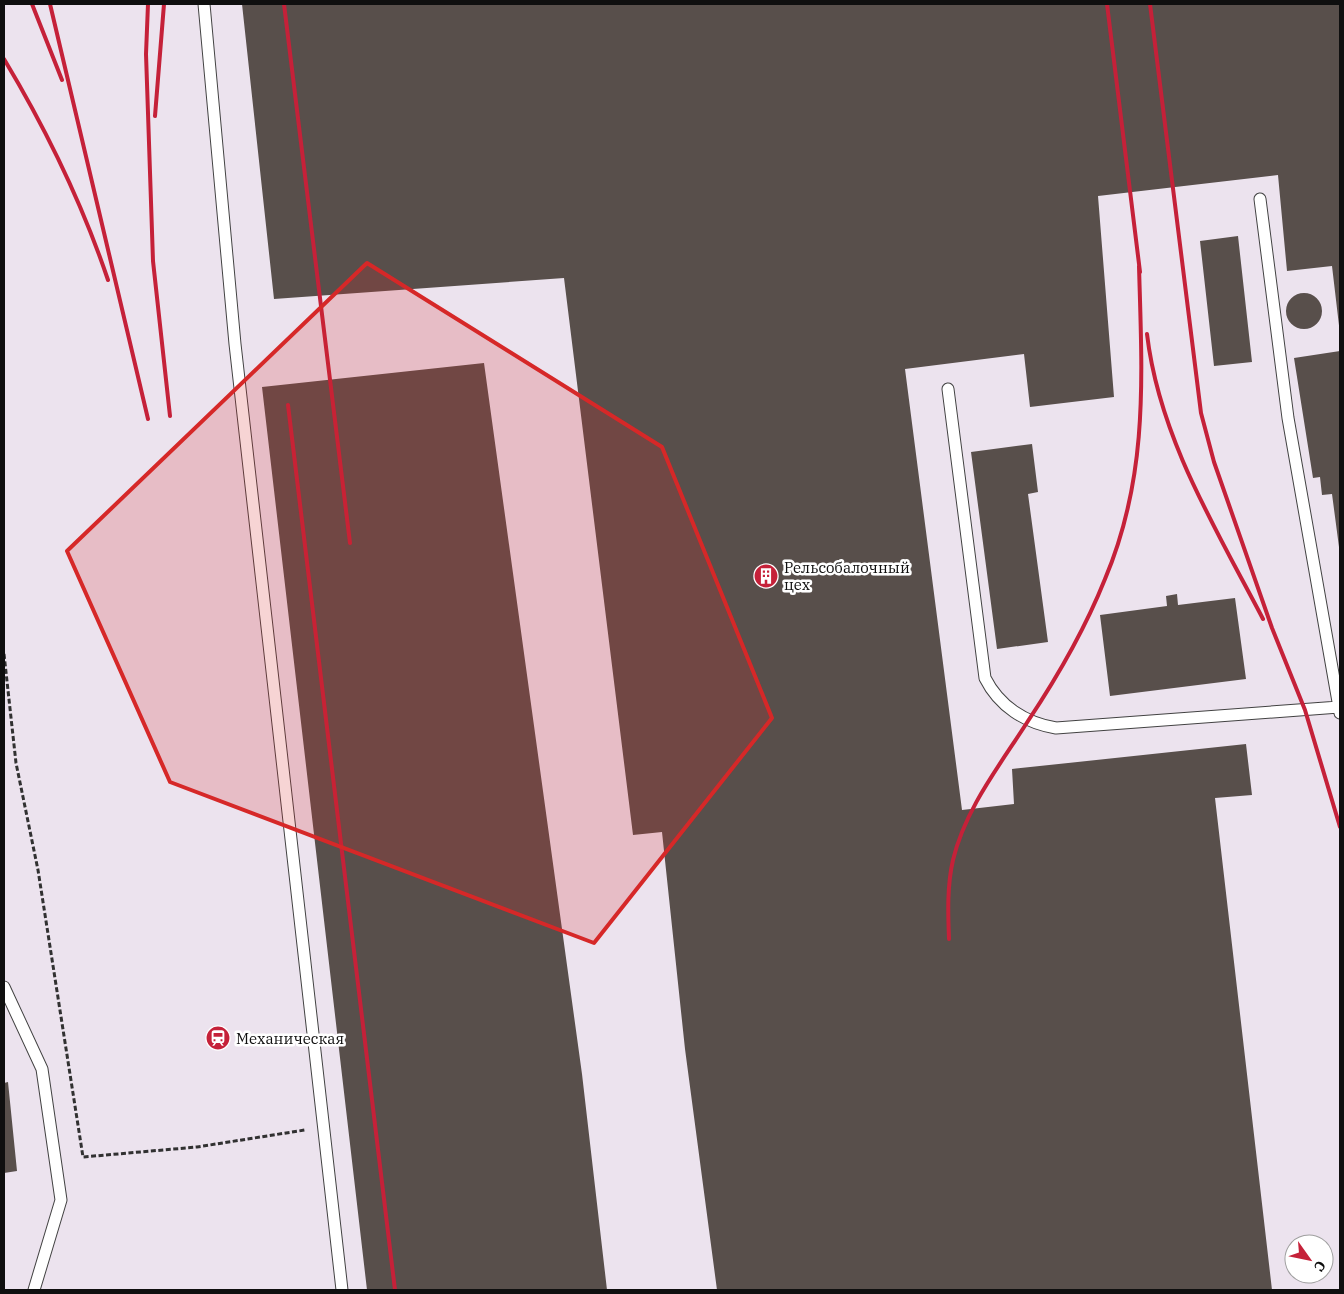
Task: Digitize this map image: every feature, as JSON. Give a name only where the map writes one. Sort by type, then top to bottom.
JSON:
[{"type":"lane","points":[[204,4],[235,344],[342,1290]]},
{"type":"lane","points":[[948,389],[985,678],[992,692],[1002,702],[1029,720],[1042,726],[1056,728],[1340,710],[1288,418],[1260,199]]},
{"type":"lane","points":[[4,987],[42,1069],[61,1200],[34,1290]]},
{"type":"path","points":[[4,654],[16,763],[41,889],[83,1157],[197,1146],[288,1131],[323,1128]]},
{"type":"highlighted area","points":[[367,263],[662,447],[772,718],[594,943],[170,782],[67,551]]},
{"type":"shaded area","points":[[4,4],[1340,4],[1340,1290],[4,1290]]},
{"type":"building","name":"Рельсобалочный цех","points":[[242,4],[1340,4],[1340,334],[1332,266],[1287,271],[1278,175],[1098,196],[1114,397],[1030,407],[1024,354],[905,369],[962,810],[1014,804],[1012,769],[1246,744],[1252,795],[1215,798],[1272,1290],[717,1290],[685,1049],[662,832],[633,835],[564,278],[274,299]]},
{"type":"building","points":[[1238,236],[1252,362],[1214,366],[1200,241]]},
{"type":"building","points":[[1304,293],[1311,294],[1317,298],[1321,304],[1321,318],[1317,324],[1311,328],[1304,329],[1297,328],[1291,324],[1287,318],[1286,311],[1287,304],[1291,298],[1297,294]]},
{"type":"building","points":[[1340,351],[1339,547],[1332,494],[1322,495],[1320,477],[1313,478],[1294,358]]},
{"type":"building","points":[[484,363],[582,1074],[607,1290],[367,1290],[262,387]]},
{"type":"building","points":[[1032,444],[1038,492],[1028,494],[1048,642],[997,649],[971,452]]},
{"type":"building","points":[[1177,594],[1178,605],[1235,598],[1246,679],[1110,696],[1100,615],[1167,606],[1166,596]]},
{"type":"building","points":[[8,1082],[17,1171],[4,1173],[4,1083]]},
{"type":"railway","points":[[32,4],[62,80]]},
{"type":"railway","points":[[50,4],[148,419]]},
{"type":"railway","points":[[148,4],[146,54],[153,261],[170,416]]},
{"type":"railway","points":[[155,116],[164,4]]},
{"type":"railway","points":[[284,4],[350,543]]},
{"type":"railway","points":[[1107,4],[1140,272]]},
{"type":"railway","points":[[1150,4],[1201,413],[1214,462],[1272,628],[1305,710],[1340,827]]},
{"type":"railway","points":[[4,59],[49,139],[87,223],[108,280]]},
{"type":"railway","points":[[949,939],[948,899],[951,870],[966,823],[984,788],[1039,704],[1070,652],[1097,598],[1119,540],[1129,502],[1140,425],[1139,266]]},
{"type":"railway","points":[[1147,334],[1154,372],[1177,446],[1209,516],[1263,619]]},
{"type":"railway","points":[[288,405],[395,1290]]},
{"type":"place","name":"Рельсобалочный цех","points":[[766,576]]},
{"type":"place","name":"Механическая","points":[[218,1038]]}]
